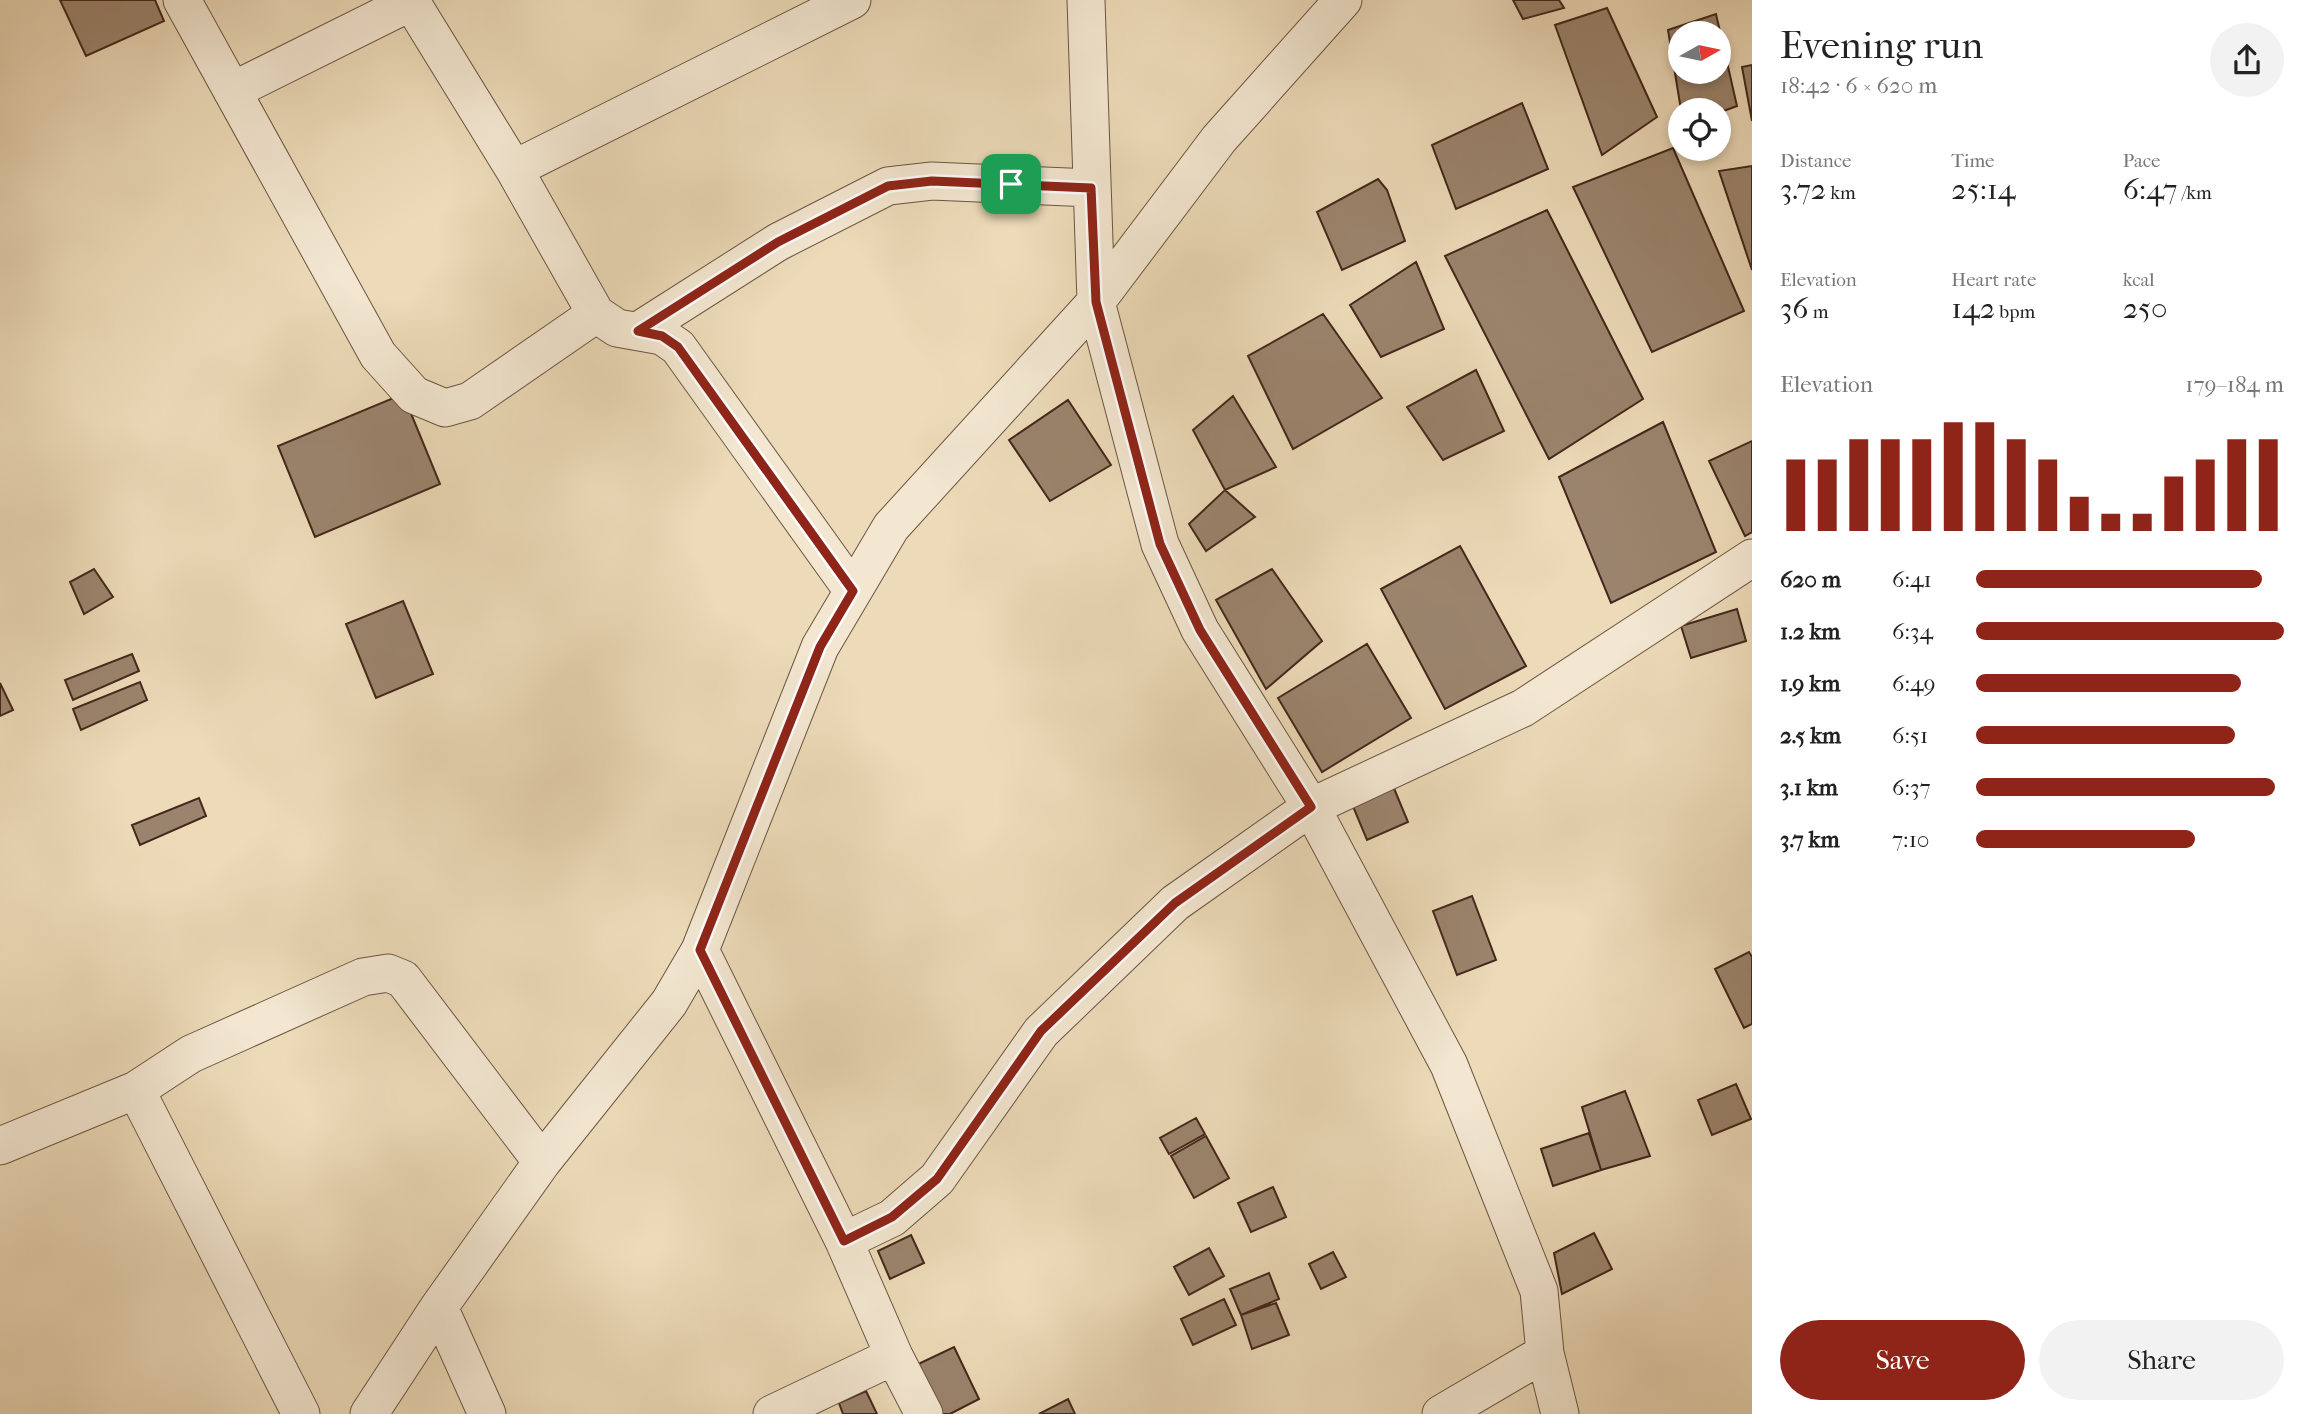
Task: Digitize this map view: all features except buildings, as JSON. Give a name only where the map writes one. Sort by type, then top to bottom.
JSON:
[{"type":"street","points":[[182,0],[378,355],[414,395],[444,408],[470,401],[596,314]]},
{"type":"street","points":[[514,169],[852,0]]},
{"type":"street","points":[[1086,0],[1096,302],[1160,544],[1200,630],[1311,807],[1449,1065],[1539,1291],[1545,1353],[1560,1414]]},
{"type":"street","points":[[369,1414],[439,1307],[542,1162],[669,1003],[700,950],[820,647],[891,527],[1096,302],[1219,139],[1343,0]]},
{"type":"street","points":[[232,91],[411,1],[514,169],[596,314],[617,328],[662,336],[678,347],[853,591]]},
{"type":"street","points":[[638,331],[778,242],[888,186],[932,181],[1091,188]]},
{"type":"street","points":[[844,1241],[892,1217],[937,1179],[1041,1031],[1175,903],[1311,807],[1523,708],[1752,558]]},
{"type":"street","points":[[700,950],[844,1241],[894,1356],[924,1414]]},
{"type":"street","points":[[0,1146],[136,1090],[191,1054],[363,977],[388,973],[403,979],[542,1162]]},
{"type":"street","points":[[136,1090],[301,1414]]},
{"type":"street","points":[[439,1307],[487,1414]]},
{"type":"street","points":[[1441,1414],[1545,1353]]},
{"type":"street","points":[[772,1414],[894,1356]]},
{"type":"route","points":[[932,181],[1011,184],[1091,188],[1096,302],[1160,544],[1200,630],[1311,807],[1175,903],[1041,1031],[937,1179],[892,1217],[844,1241],[700,950],[767,775],[820,647],[853,591],[678,347],[662,336],[638,331],[778,242],[888,186],[932,181]]}]
